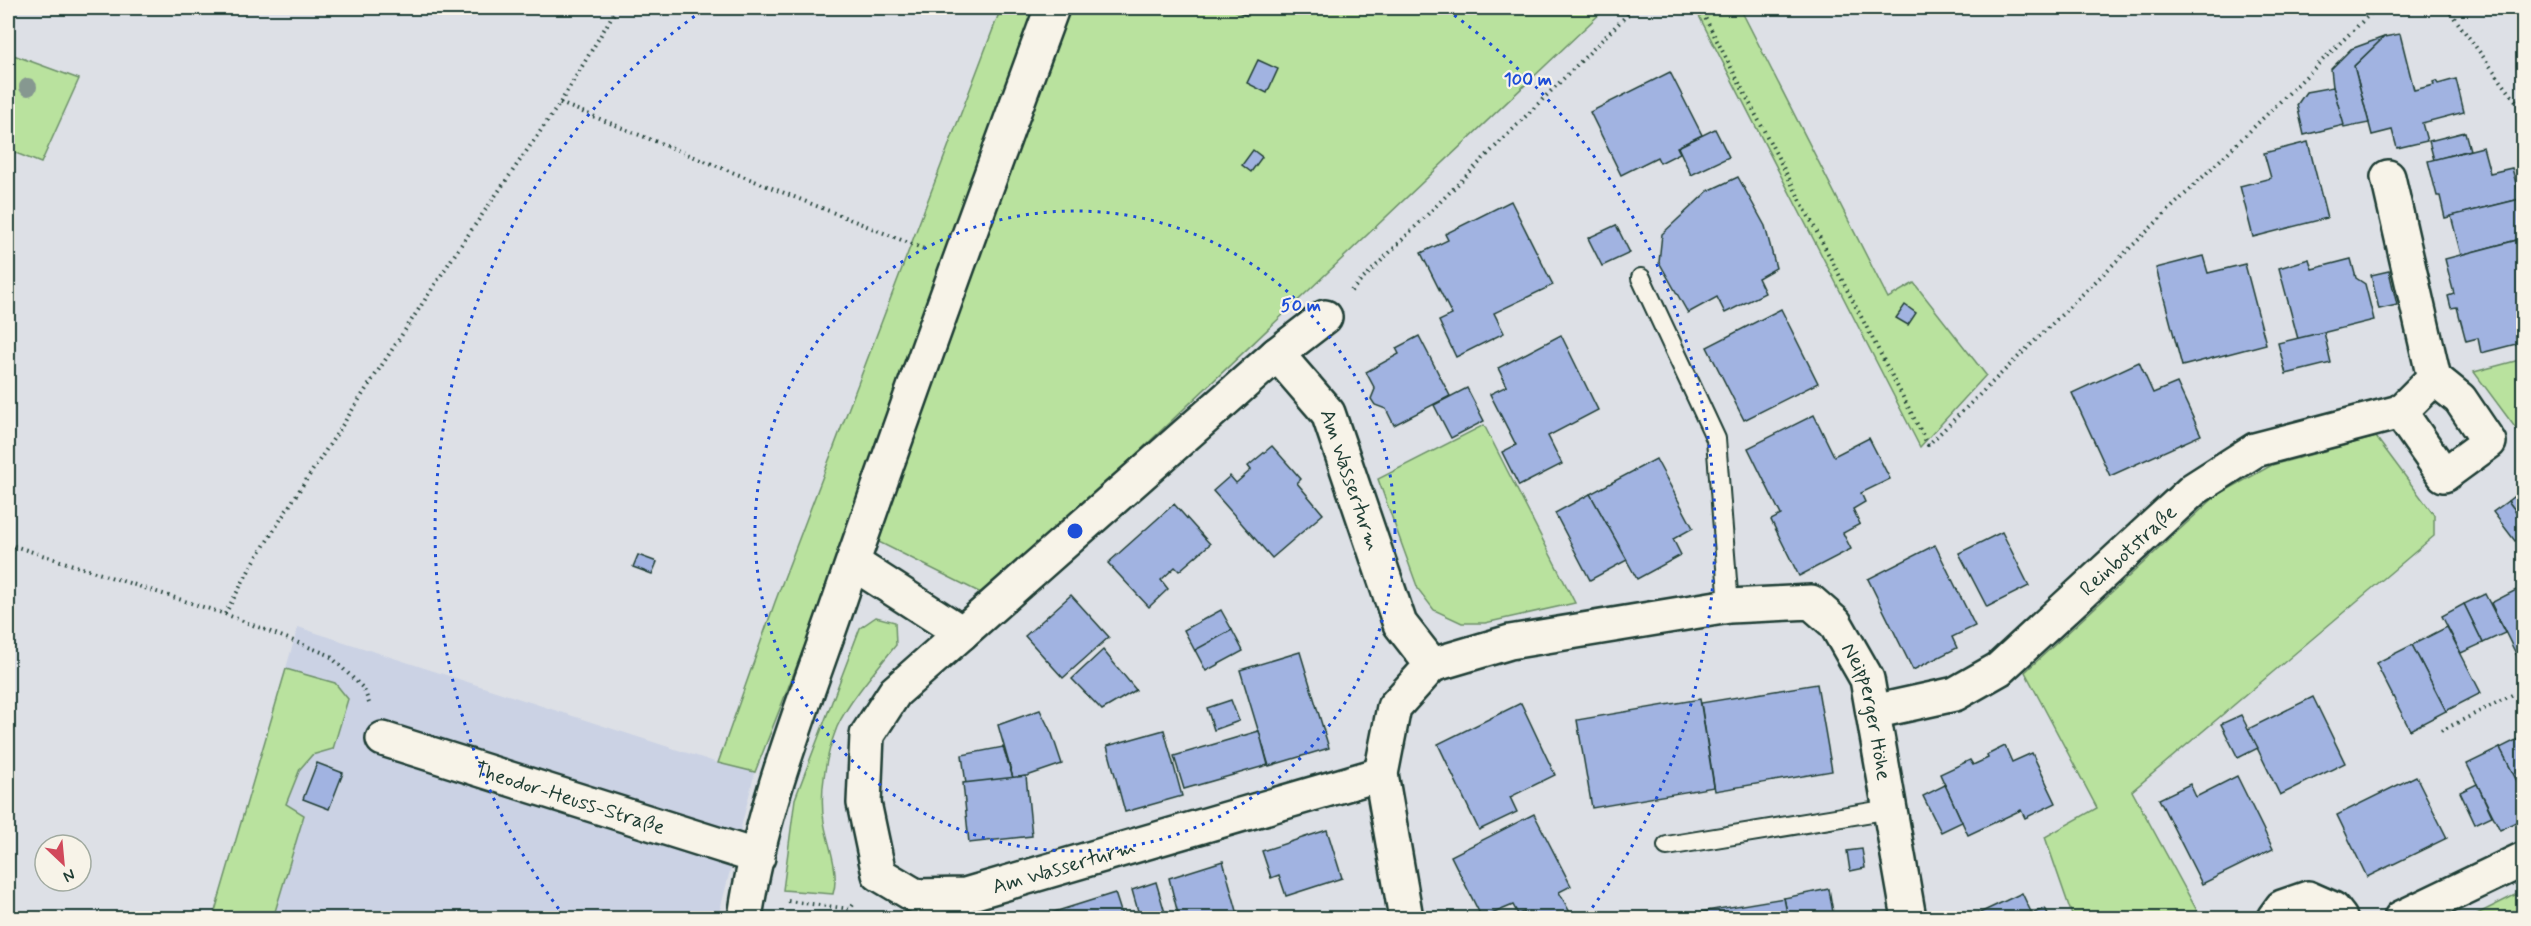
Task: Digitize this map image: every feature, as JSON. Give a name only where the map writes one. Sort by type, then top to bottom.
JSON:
[{"type":"street","points":[[747,907],[774,792],[959,261],[1052,8]]},
{"type":"street","points":[[2388,177],[2433,378],[2460,399],[2489,442],[2444,475],[2400,412],[2433,378]]},
{"type":"street","name":"Am Wasserturm","points":[[1325,318],[1277,354],[895,692],[867,735],[864,803],[879,874],[916,896],[965,895],[1382,774]]},
{"type":"street","name":"Am Wasserturm","points":[[1277,354],[1328,413],[1400,624],[1432,665]]},
{"type":"street","name":"Reinbotstraße","points":[[1873,712],[1955,694],[1999,669],[2194,489],[2255,450],[2400,412]]},
{"type":"street","points":[[853,563],[962,633]]},
{"type":"street","name":"Neipperger Höhe","points":[[1432,665],[1510,642],[1728,606],[1810,602],[1835,623],[1867,679],[1909,918]]},
{"type":"street","points":[[1406,918],[1382,774],[1394,707],[1432,665]]},
{"type":"street","name":"Theodor-Heuss-Straße","points":[[383,740],[758,857]]},
{"type":"street","points":[[2401,918],[2523,859]]},
{"type":"street","points":[[2274,918],[2282,907],[2308,898],[2333,909],[2340,918]]},
{"type":"lane","points":[[1641,278],[1716,439],[1728,606]]},
{"type":"lane","points":[[1667,846],[1890,809]]},
{"type":"path","points":[[225,614],[253,563],[297,494],[459,248],[560,103],[617,8]]},
{"type":"path","points":[[1325,318],[1635,8]]},
{"type":"path","points":[[1700,8],[1928,445],[2376,8]]},
{"type":"path","points":[[2447,8],[2523,112]]},
{"type":"path","points":[[560,103],[907,243]]},
{"type":"path","points":[[8,544],[225,614],[329,655],[364,689],[383,740]]},
{"type":"path","points":[[2441,731],[2523,689]]},
{"type":"path","points":[[747,907],[850,909]]},
{"type":"shaded area","points":[[298,627],[718,763],[755,772],[718,918],[213,918]]},
{"type":"green space","points":[[1001,8],[1606,8],[987,596],[851,528],[755,772],[718,763],[775,602]]},
{"type":"green space","points":[[1695,8],[1740,8],[1888,298],[1914,283],[1986,375],[1920,447]]},
{"type":"green space","points":[[8,53],[79,79],[41,163],[8,150]]},
{"type":"green space","points":[[2524,359],[2523,438],[2474,372]]},
{"type":"green space","points":[[1484,425],[1575,603],[1485,623],[1462,623],[1434,610],[1418,589],[1378,479]]},
{"type":"green space","points":[[2376,437],[2434,515],[2434,536],[2132,791],[2200,916],[2208,918],[2073,918],[2045,837],[2097,808],[2025,672],[2216,496],[2272,465]]},
{"type":"green space","points":[[876,617],[895,622],[896,645],[864,684],[842,717],[833,738],[824,774],[822,798],[834,867],[833,894],[783,890],[795,799],[860,628]]},
{"type":"green space","points":[[286,669],[335,683],[348,699],[333,749],[312,755],[300,769],[286,804],[304,815],[274,915],[284,918],[213,918]]},
{"type":"green space","points":[[2523,891],[2523,918],[2469,918]]},
{"type":"building","points":[[1229,8],[1250,8],[1248,16]]},
{"type":"building","points":[[2400,34],[2414,90],[2434,85],[2433,82],[2436,81],[2438,84],[2456,79],[2464,112],[2422,123],[2427,141],[2397,148],[2392,130],[2372,135],[2354,66],[2384,37]]},
{"type":"building","points":[[2384,37],[2354,66],[2369,123],[2344,128],[2333,87],[2331,69],[2351,49]]},
{"type":"building","points":[[1258,60],[1278,69],[1267,93],[1247,83]]},
{"type":"building","points":[[1670,72],[1702,135],[1677,147],[1680,153],[1660,163],[1657,157],[1621,175],[1590,112]]},
{"type":"building","points":[[2333,87],[2344,125],[2304,135],[2297,105],[2306,92]]},
{"type":"building","points":[[1715,129],[1729,157],[1691,175],[1678,147]]},
{"type":"building","points":[[2465,132],[2470,150],[2434,160],[2429,141]]},
{"type":"building","points":[[2308,142],[2327,218],[2253,237],[2240,186],[2271,178],[2264,153]]},
{"type":"building","points":[[2483,147],[2490,173],[2512,168],[2520,199],[2445,218],[2428,161]]},
{"type":"building","points":[[1253,150],[1262,157],[1251,172],[1242,165]]},
{"type":"building","points":[[1738,177],[1765,226],[1776,268],[1758,278],[1765,293],[1725,313],[1717,297],[1688,313],[1659,262],[1662,234],[1708,191]]},
{"type":"building","points":[[2520,199],[2524,212],[2524,238],[2461,255],[2451,216]]},
{"type":"building","points":[[1511,201],[1553,285],[1494,313],[1504,333],[1456,357],[1439,321],[1452,315],[1421,253],[1448,240],[1445,234]]},
{"type":"building","points":[[1616,225],[1630,253],[1602,266],[1588,238]]},
{"type":"building","points":[[2521,239],[2524,250],[2524,342],[2481,353],[2478,338],[2466,341],[2457,307],[2451,308],[2448,296],[2454,294],[2445,259]]},
{"type":"building","points":[[2203,256],[2208,273],[2245,264],[2266,344],[2182,366],[2156,268]]},
{"type":"building","points":[[2309,259],[2312,269],[2351,259],[2356,278],[2365,284],[2374,320],[2298,339],[2279,268]]},
{"type":"building","points":[[2389,271],[2397,305],[2379,309],[2371,275]]},
{"type":"building","points":[[1905,305],[1916,313],[1908,325],[1896,318]]},
{"type":"building","points":[[1781,309],[1818,383],[1744,420],[1707,347]]},
{"type":"building","points":[[2324,332],[2331,363],[2286,374],[2278,343]]},
{"type":"building","points":[[1561,335],[1598,410],[1548,436],[1562,464],[1519,486],[1502,452],[1516,445],[1490,394],[1507,386],[1498,368]]},
{"type":"building","points":[[1419,336],[1450,396],[1394,425],[1386,409],[1375,405],[1371,399],[1375,389],[1366,372],[1399,354],[1396,348]]},
{"type":"building","points":[[2139,362],[2153,393],[2177,383],[2201,435],[2110,476],[2072,393]]},
{"type":"building","points":[[1467,388],[1484,421],[1451,438],[1434,405]]},
{"type":"building","points":[[1814,415],[1834,456],[1869,438],[1890,479],[1861,493],[1865,502],[1853,509],[1860,524],[1843,533],[1851,549],[1799,576],[1771,520],[1781,515],[1748,448]]},
{"type":"building","points":[[1272,446],[1301,479],[1297,483],[1323,514],[1272,558],[1213,491],[1230,476],[1236,483],[1251,470],[1248,466]]},
{"type":"building","points":[[1656,459],[1693,528],[1673,539],[1681,555],[1637,579],[1590,494]]},
{"type":"building","points":[[2522,490],[2524,492],[2524,522],[2508,501]]},
{"type":"building","points":[[1590,494],[1627,560],[1590,580],[1555,513]]},
{"type":"building","points":[[2508,501],[2524,522],[2524,535],[2515,541],[2493,512]]},
{"type":"building","points":[[1174,504],[1210,544],[1179,571],[1175,567],[1161,580],[1168,589],[1149,607],[1108,563]]},
{"type":"building","points":[[2002,532],[2029,586],[1987,607],[1959,553]]},
{"type":"building","points":[[1935,545],[1975,626],[1952,637],[1957,648],[1913,670],[1868,579]]},
{"type":"building","points":[[638,555],[657,562],[652,574],[633,567]]},
{"type":"building","points":[[2524,586],[2524,670],[2491,603]]},
{"type":"building","points":[[2485,594],[2505,633],[2483,643],[2464,604]]},
{"type":"building","points":[[1071,595],[1109,637],[1063,678],[1025,636]]},
{"type":"building","points":[[2464,604],[2483,643],[2461,653],[2442,616]]},
{"type":"building","points":[[1221,610],[1232,630],[1195,651],[1184,630]]},
{"type":"building","points":[[2447,627],[2481,693],[2446,711],[2412,645]]},
{"type":"building","points":[[1232,630],[1243,651],[1206,671],[1195,650]]},
{"type":"building","points":[[2412,645],[2446,711],[2410,730],[2376,663]]},
{"type":"building","points":[[1103,650],[1136,690],[1102,710],[1072,679]]},
{"type":"building","points":[[1300,652],[1329,748],[1269,766],[1240,670]]},
{"type":"building","points":[[1817,684],[1832,771],[1715,791],[1701,703]]},
{"type":"building","points":[[2313,697],[2345,763],[2280,795],[2248,729]]},
{"type":"building","points":[[1700,699],[1714,787],[1592,808],[1577,720]]},
{"type":"building","points":[[1231,700],[1239,721],[1214,730],[1207,708]]},
{"type":"building","points":[[1521,703],[1555,775],[1510,797],[1517,812],[1479,830],[1438,744]]},
{"type":"building","points":[[1040,710],[1052,734],[1062,764],[1027,776],[1013,778],[998,725]]},
{"type":"building","points":[[2241,715],[2258,748],[2238,758],[2221,724]]},
{"type":"building","points":[[1164,730],[1182,796],[1125,812],[1107,746]]},
{"type":"building","points":[[1259,731],[1268,765],[1184,789],[1174,756]]},
{"type":"building","points":[[2524,736],[2524,795],[2500,748]]},
{"type":"building","points":[[2005,746],[2012,762],[2032,753],[2056,803],[2025,818],[2021,810],[1968,835],[1940,774],[1970,760],[1973,765]]},
{"type":"building","points":[[1003,747],[1013,778],[966,784],[962,755]]},
{"type":"building","points":[[2500,748],[2524,795],[2524,818],[2500,830],[2467,764]]},
{"type":"building","points":[[317,763],[343,773],[329,809],[303,799]]},
{"type":"building","points":[[1026,776],[1032,836],[969,843],[963,783]]},
{"type":"building","points":[[2237,776],[2273,849],[2202,884],[2159,799],[2190,784],[2196,797]]},
{"type":"building","points":[[2416,776],[2447,838],[2367,877],[2337,815]]},
{"type":"building","points":[[2477,784],[2492,816],[2475,824],[2460,792]]},
{"type":"building","points":[[1945,785],[1962,822],[1941,832],[1923,796]]},
{"type":"building","points":[[1534,814],[1571,886],[1559,892],[1573,918],[1527,918],[1524,912],[1518,914],[1513,905],[1482,918],[1451,856]]},
{"type":"building","points":[[1327,830],[1342,878],[1286,896],[1279,875],[1271,878],[1262,851]]},
{"type":"building","points":[[1862,849],[1865,868],[1850,871],[1847,851]]},
{"type":"building","points":[[1223,861],[1239,918],[1179,918],[1169,878]]},
{"type":"building","points":[[1156,882],[1166,916],[1140,918],[1132,890]]},
{"type":"building","points":[[1829,889],[1834,918],[1788,918],[1784,898]]},
{"type":"building","points":[[1115,893],[1123,918],[1053,918],[1051,913]]},
{"type":"building","points":[[2022,893],[2032,914],[2045,908],[2050,918],[1969,918]]},
{"type":"building","points":[[1784,898],[1788,918],[1664,918]]}]
